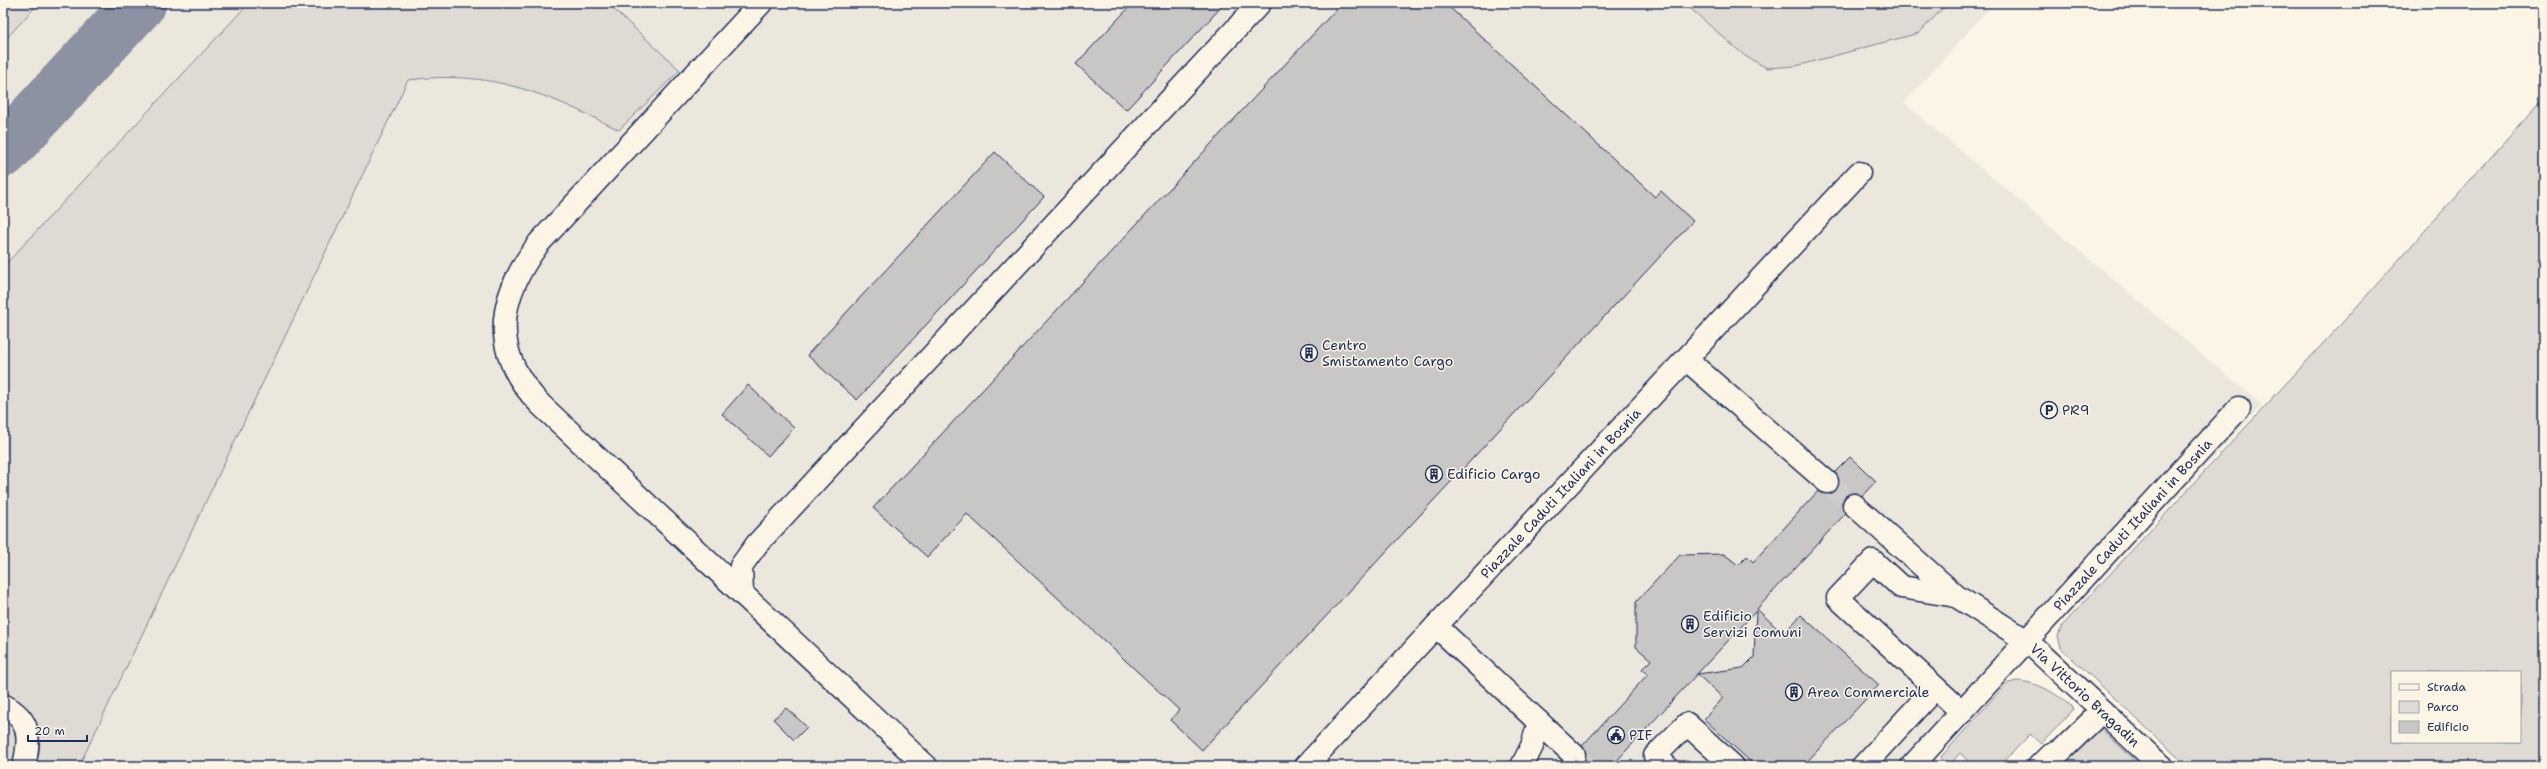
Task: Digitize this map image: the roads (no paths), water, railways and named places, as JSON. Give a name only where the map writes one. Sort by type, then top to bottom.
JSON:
[{"type":"street","points":[[761,3],[539,242],[515,279],[506,312],[508,350],[524,387],[926,766]]},
{"type":"street","points":[[742,593],[741,566],[757,544],[1260,3]]},
{"type":"street","name":"Piazzale Caduti Italiani in Bosnia","points":[[1306,766],[1859,173]]},
{"type":"street","points":[[1686,359],[1827,482]]},
{"type":"street","name":"Piazzale Caduti Italiani in Bosnia","points":[[1912,766],[2239,408]]},
{"type":"street","points":[[1854,505],[1956,596],[2027,641]]},
{"type":"street","points":[[1956,596],[1901,587],[1873,561],[1838,598],[1962,712]]},
{"type":"street","points":[[1436,626],[1574,755]]},
{"type":"street","name":"Via Vittorio Bragadin","points":[[2027,641],[2161,766]]},
{"type":"street","points":[[1863,766],[1935,688]]},
{"type":"street","points":[[3,705],[21,719],[28,731],[29,744],[24,766]]},
{"type":"street","points":[[2044,761],[2061,751],[2096,706]]},
{"type":"street","points":[[1522,766],[1539,722]]},
{"type":"street","points":[[1666,766],[1655,756],[1687,724],[1733,766]]},
{"type":"tunnel","points":[[1827,482],[1854,505]]},
{"type":"tunnel","points":[[1574,755],[1586,766]]},
{"type":"place","name":"Centro Smistamento Cargo","points":[[1309,353]]},
{"type":"place","name":"PR9","points":[[2049,410]]},
{"type":"place","name":"Edificio Cargo","points":[[1434,474]]},
{"type":"place","name":"Edificio Servizi Comuni","points":[[1690,624]]},
{"type":"place","name":"Area Commerciale","points":[[1794,692]]},
{"type":"place","name":"PIF","points":[[1616,735]]}]
